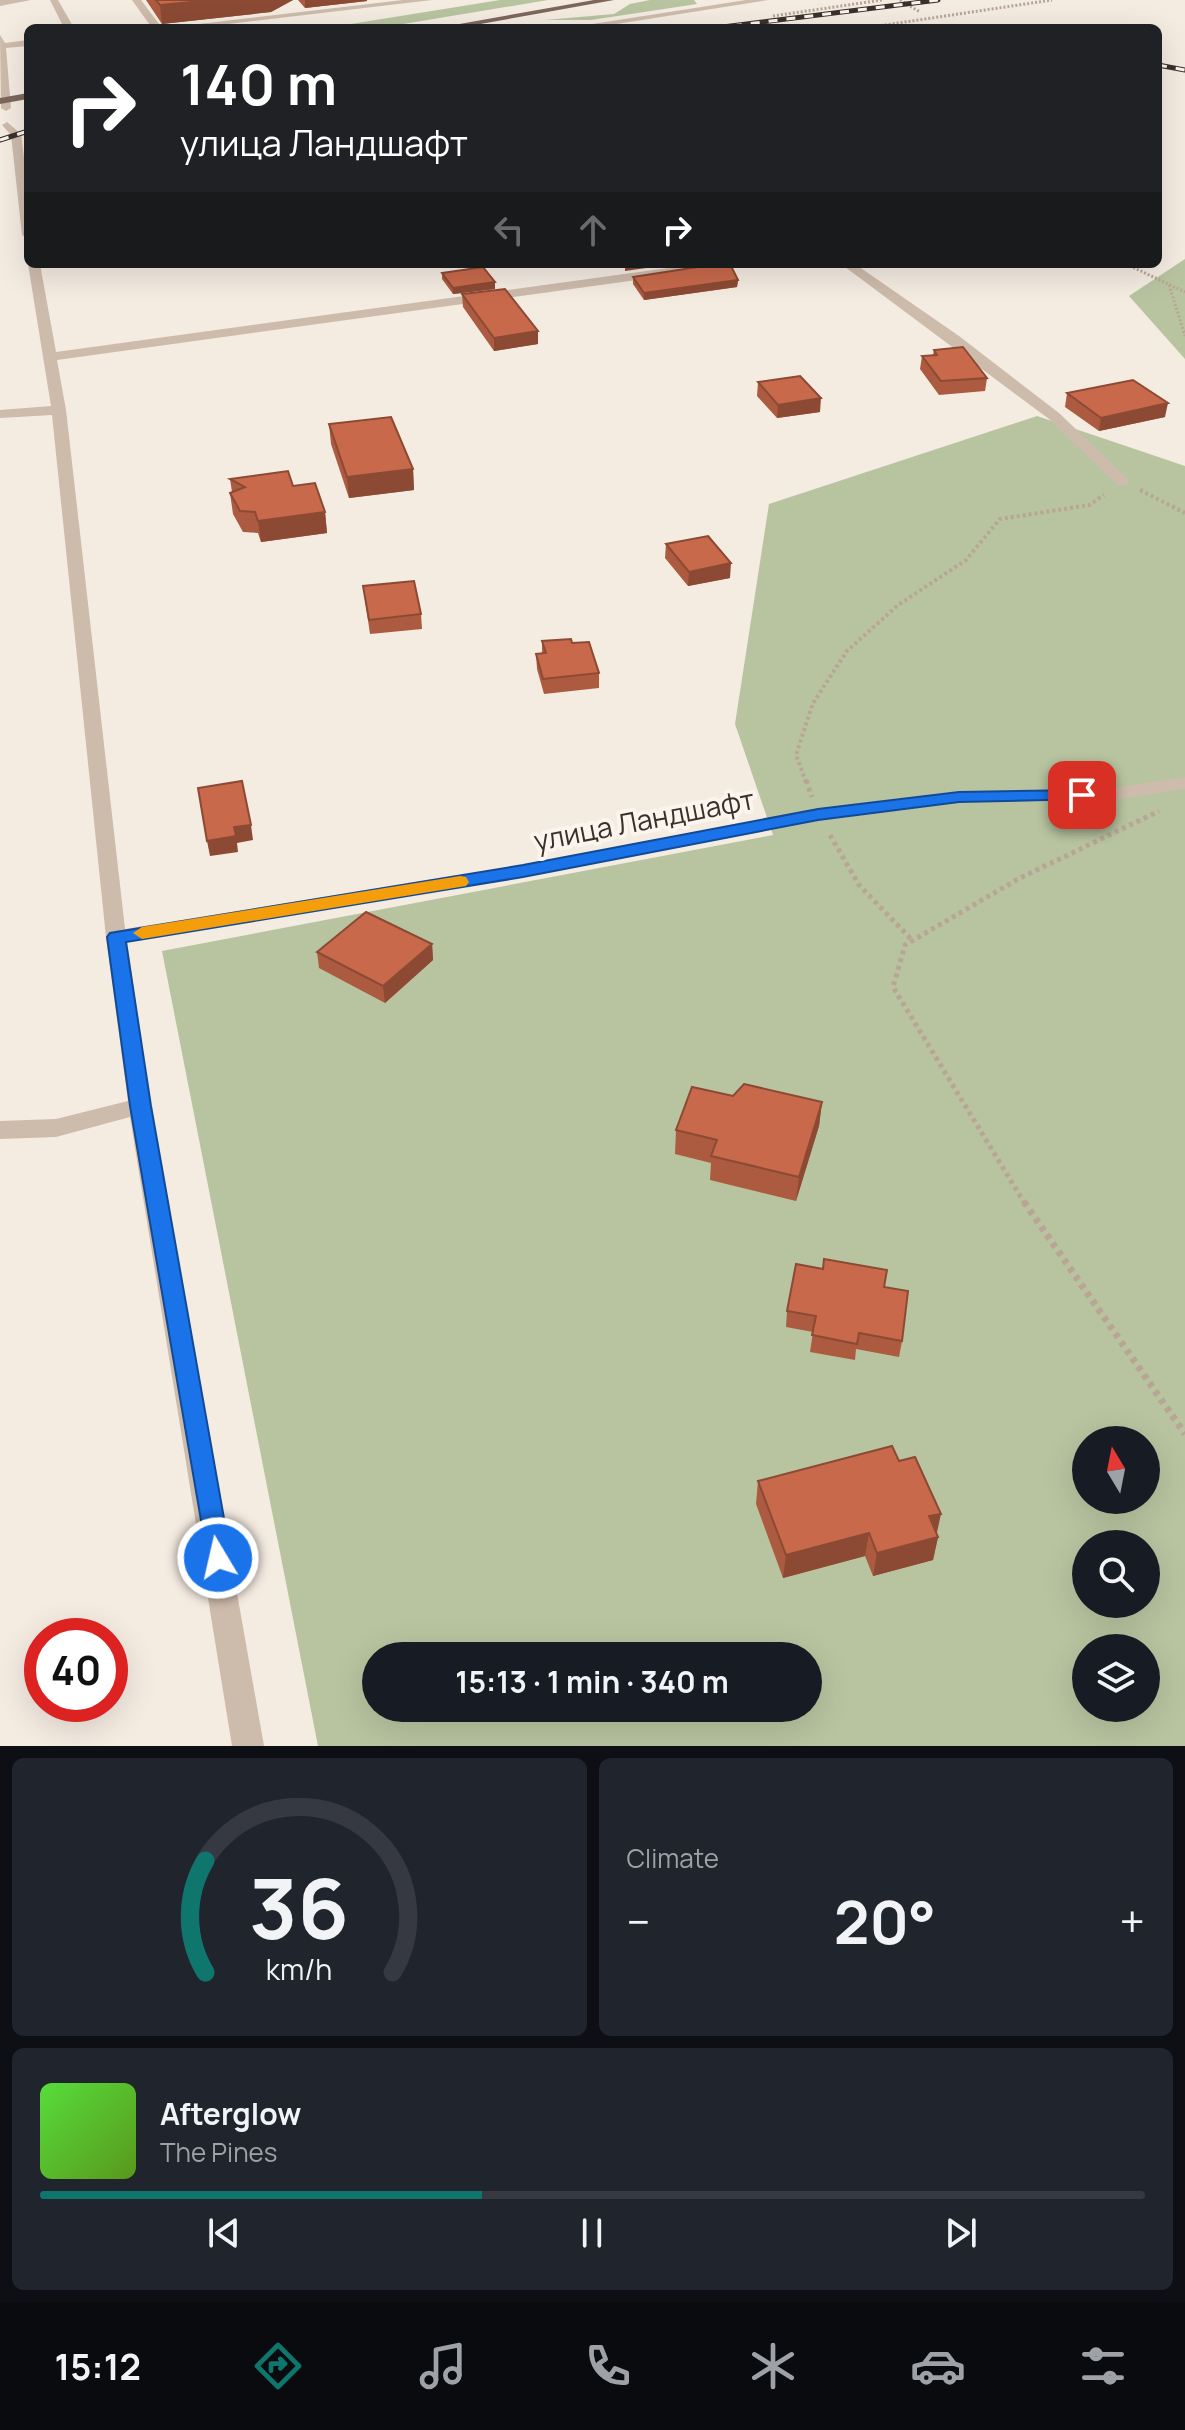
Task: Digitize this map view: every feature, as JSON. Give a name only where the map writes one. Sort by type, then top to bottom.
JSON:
[{"type":"main road","points":[[466,24],[610,0]]},
{"type":"main road","points":[[3,104],[24,97]]},
{"type":"street","points":[[0,3],[27,0]]},
{"type":"street","points":[[54,0],[67,24]]},
{"type":"street","points":[[136,0],[154,24]]},
{"type":"street","points":[[204,24],[428,0]]},
{"type":"street","points":[[737,6],[764,0]]},
{"type":"street","points":[[602,24],[781,0]]},
{"type":"street","points":[[24,43],[1,42],[3,104],[24,108]]},
{"type":"street","points":[[8,124],[22,143],[13,164],[24,216]]},
{"type":"street","points":[[35,268],[59,410],[116,937],[140,1106],[248,1746]]},
{"type":"street","points":[[52,357],[695,268]]},
{"type":"street","points":[[853,268],[954,339],[1054,416],[1123,482]]},
{"type":"street","points":[[0,414],[59,410]]},
{"type":"street","name":"улица Ландшафт","points":[[116,937],[523,871],[818,815],[959,797],[1113,794],[1185,783]]},
{"type":"street","points":[[0,1130],[56,1128],[140,1106]]},
{"type":"path","points":[[772,16],[882,0]]},
{"type":"path","points":[[900,0],[920,12]]},
{"type":"path","points":[[892,24],[1052,0]]},
{"type":"path","points":[[1135,268],[1185,292]]},
{"type":"path","points":[[1169,284],[1185,336]]},
{"type":"path","points":[[912,940],[859,885],[818,815],[796,755],[813,703],[847,651],[898,605],[966,560],[1000,519],[1089,505],[1123,482],[1185,513]]},
{"type":"path","points":[[1171,806],[1018,879],[912,940],[905,945],[893,987],[1034,1218],[1185,1434]]},
{"type":"green space","points":[[500,0],[548,0],[403,24],[351,24]]},
{"type":"green space","points":[[650,0],[694,0],[697,4],[591,20],[545,20],[614,14],[630,4]]},
{"type":"green space","points":[[1185,259],[1185,359],[1129,296]]},
{"type":"green space","points":[[1037,416],[1185,466],[1185,1746],[318,1746],[162,951],[773,835],[735,724],[769,504]]},
{"type":"building","points":[[156,0],[212,0],[160,5]]},
{"type":"building","points":[[484,268],[495,282],[453,288],[442,273]]},
{"type":"building","points":[[691,268],[732,268],[738,280],[644,293],[633,277]]},
{"type":"building","points":[[505,289],[538,331],[494,338],[462,294]]},
{"type":"building","points":[[963,347],[987,378],[941,381],[922,356],[937,355],[934,350]]},
{"type":"building","points":[[800,376],[821,398],[778,405],[758,382]]},
{"type":"building","points":[[1133,380],[1168,403],[1101,418],[1067,393]]},
{"type":"building","points":[[391,417],[413,469],[347,477],[329,424]]},
{"type":"building","points":[[288,471],[293,486],[315,483],[325,512],[258,521],[255,512],[240,511],[230,493],[245,487],[230,479]]},
{"type":"building","points":[[708,536],[731,563],[689,572],[666,544]]},
{"type":"building","points":[[414,581],[421,614],[369,620],[363,586]]},
{"type":"building","points":[[571,639],[572,643],[589,642],[599,673],[543,679],[536,654],[546,653],[542,641]]},
{"type":"building","points":[[242,781],[251,825],[234,827],[236,836],[207,841],[198,788]]},
{"type":"building","points":[[366,912],[432,944],[383,986],[317,952]]},
{"type":"building","points":[[744,1084],[822,1102],[799,1177],[711,1156],[717,1140],[676,1130],[692,1087],[733,1096]]},
{"type":"building","points":[[824,1259],[887,1270],[884,1287],[908,1291],[902,1341],[859,1333],[857,1344],[812,1335],[816,1316],[787,1311],[796,1264],[823,1269]]},
{"type":"building","points":[[892,1446],[899,1461],[915,1457],[941,1514],[929,1516],[938,1537],[877,1553],[869,1533],[786,1555],[758,1481]]},
{"type":"railway","points":[[747,24],[938,0]]},
{"type":"railway","points":[[1162,66],[1185,70]]},
{"type":"railway","points":[[0,140],[24,132]]},
{"type":"slow traffic","points":[[142,933],[460,882]]},
{"type":"route","points":[[218,1558],[140,1106],[116,937],[523,871],[818,815],[959,797],[1082,795]]}]
